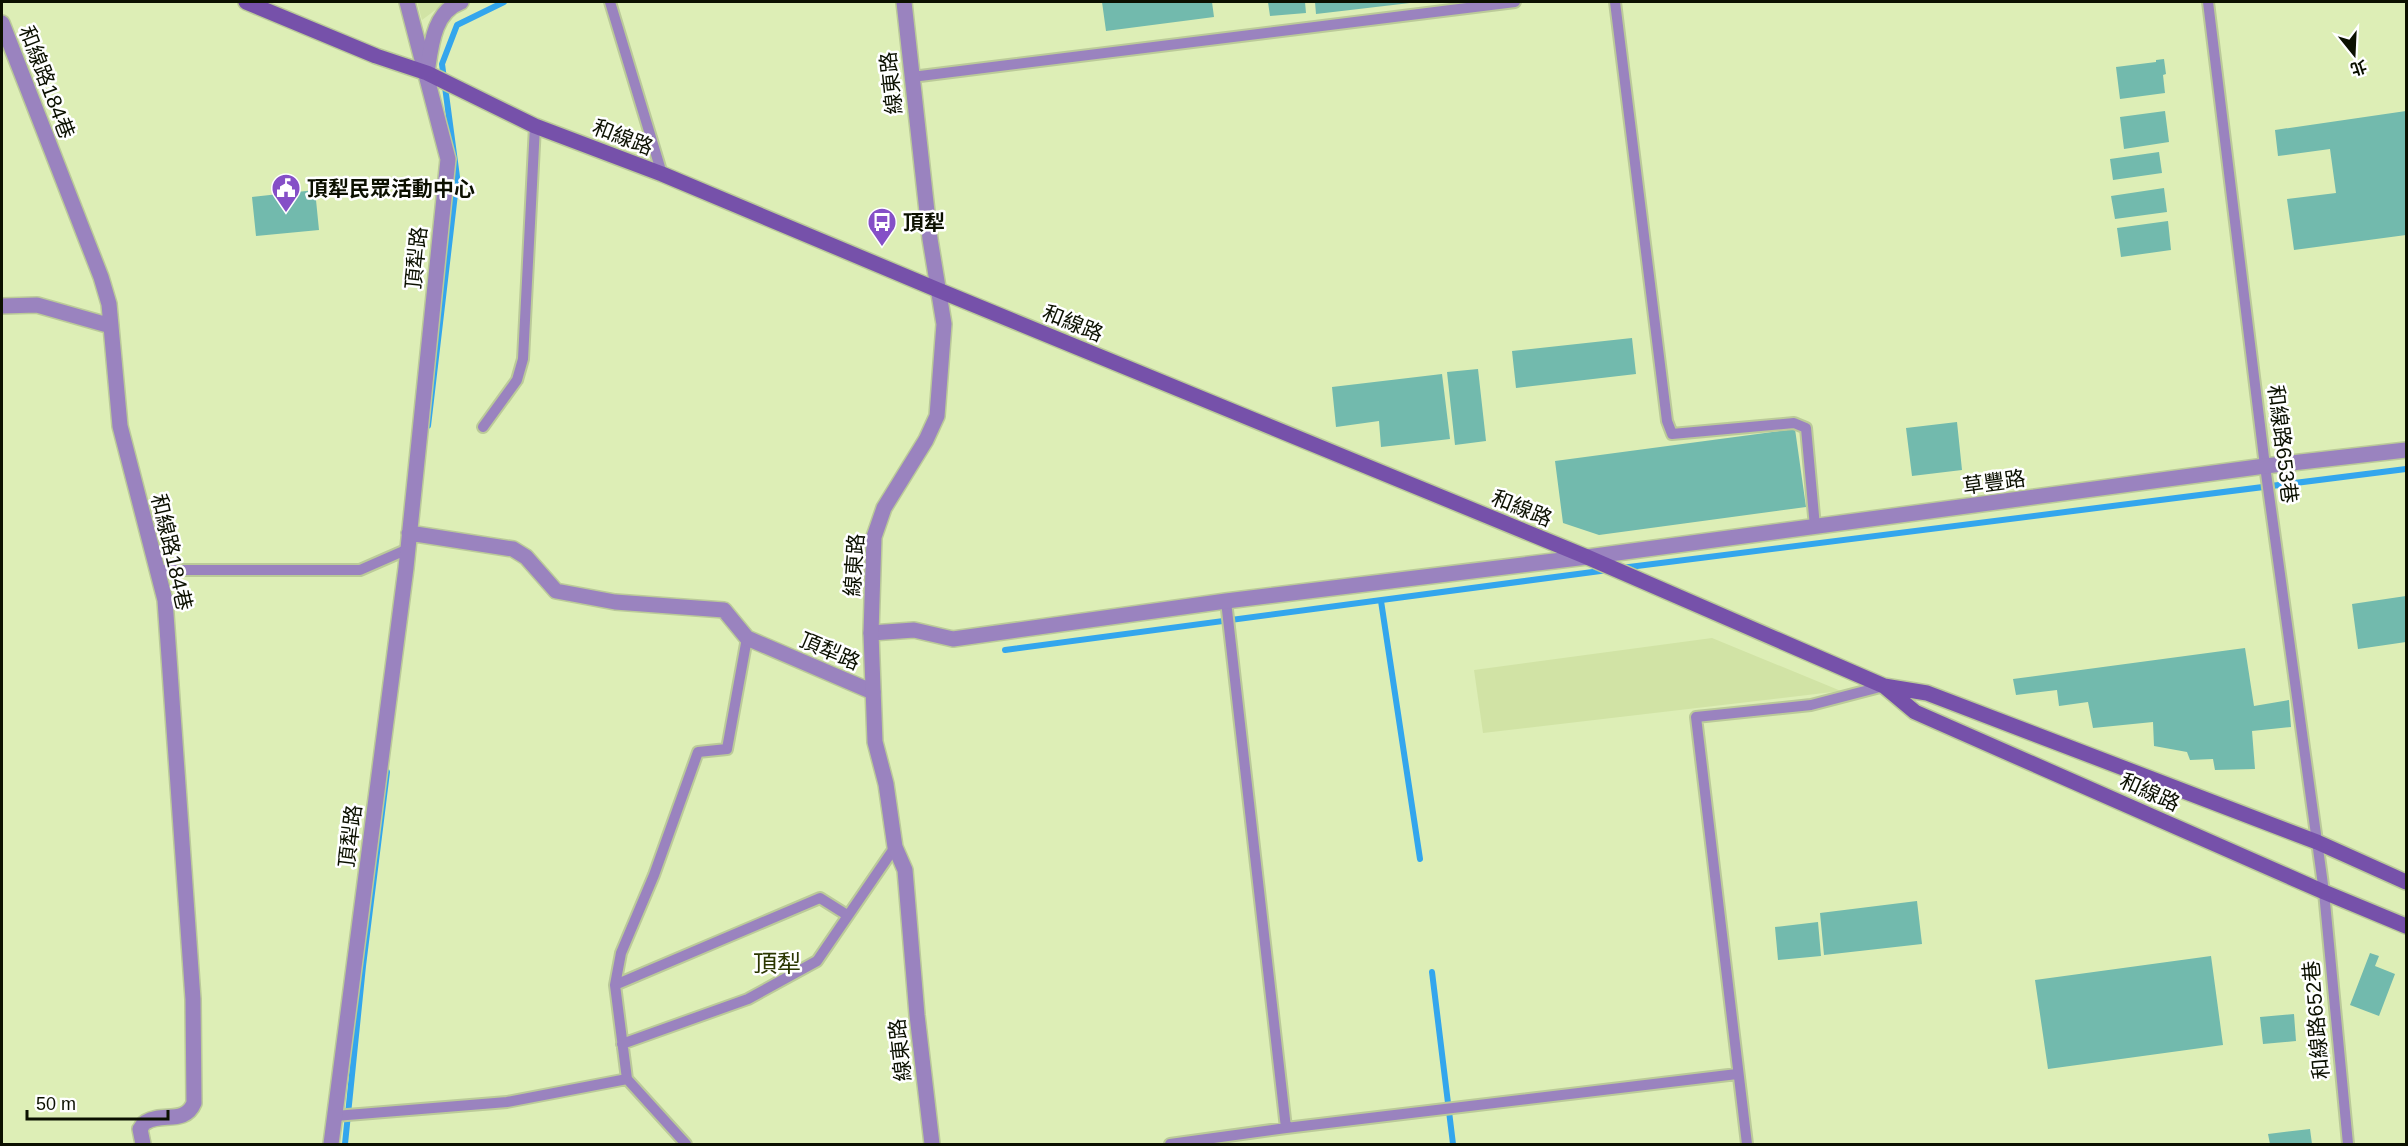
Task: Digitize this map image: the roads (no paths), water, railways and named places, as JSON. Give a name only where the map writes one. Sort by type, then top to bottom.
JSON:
[{"type":"main road","name":"和線路","points":[[246,2],[376,56],[427,73],[535,126],[662,174],[1587,557],[1884,686],[1927,693],[2317,842],[2406,882]]},
{"type":"main road","name":"和線路","points":[[1884,686],[1915,712],[2406,926]]},
{"type":"street","points":[[407,2],[427,73]]},
{"type":"street","name":"頂犁路","points":[[331,1144],[408,549],[447,159],[427,73],[434,31],[450,6],[461,2]]},
{"type":"street","name":"線東路","points":[[904,2],[930,239],[944,324],[937,416],[926,440],[884,508],[874,537],[873,692],[875,742],[886,784],[895,847],[905,870],[917,1015],[932,1144]]},
{"type":"street","name":"和線路184巷","points":[[2,23],[109,304],[120,426],[165,600],[194,999],[194,1103],[184,1116],[147,1121],[140,1129],[143,1144]]},
{"type":"street","points":[[2,306],[37,305],[111,326]]},
{"type":"street","name":"草豐路","points":[[872,633],[914,630],[953,639],[1226,601],[1587,557],[2265,466],[2406,450]]},
{"type":"street","name":"頂犁路","points":[[409,533],[513,549],[526,557],[556,591],[615,602],[724,610],[747,638],[873,692]]},
{"type":"lane","points":[[610,2],[662,174]]},
{"type":"lane","points":[[912,77],[1515,2]]},
{"type":"lane","points":[[1615,2],[1667,421],[1672,434],[1794,423],[1806,428],[1815,527]]},
{"type":"lane","name":"和線路653巷","points":[[2208,2],[2265,466],[2324,891]]},
{"type":"lane","points":[[483,427],[517,380],[523,359],[535,126]]},
{"type":"lane","points":[[157,570],[360,570],[408,549]]},
{"type":"lane","points":[[1226,601],[1286,1128]]},
{"type":"lane","points":[[686,1144],[627,1079],[615,985],[621,953],[654,875],[698,752],[727,749],[747,638]]},
{"type":"lane","points":[[1747,1144],[1696,717],[1811,705],[1884,686]]},
{"type":"lane","points":[[622,1044],[748,999],[816,961],[895,847]]},
{"type":"lane","name":"和線路652巷","points":[[2324,891],[2348,1144]]},
{"type":"lane","points":[[615,985],[820,898],[847,915]]},
{"type":"lane","points":[[1170,1144],[1737,1074]]},
{"type":"lane","points":[[335,1116],[507,1102],[627,1079]]},
{"type":"waterway","points":[[428,426],[457,177],[442,64],[457,25],[504,2]]},
{"type":"waterway","points":[[1621,568],[2406,469]]},
{"type":"waterway","points":[[1005,650],[1608,570]]},
{"type":"waterway","points":[[1381,601],[1420,859]]},
{"type":"waterway","points":[[345,1144],[363,966],[387,772]]},
{"type":"waterway","points":[[1432,972],[1453,1144]]},
{"type":"place","name":"頂犁民眾活動中心","points":[[286,214]]},
{"type":"place","name":"頂犁","points":[[882,248]]},
{"type":"district","name":"頂犁","points":[[777,963]]}]
